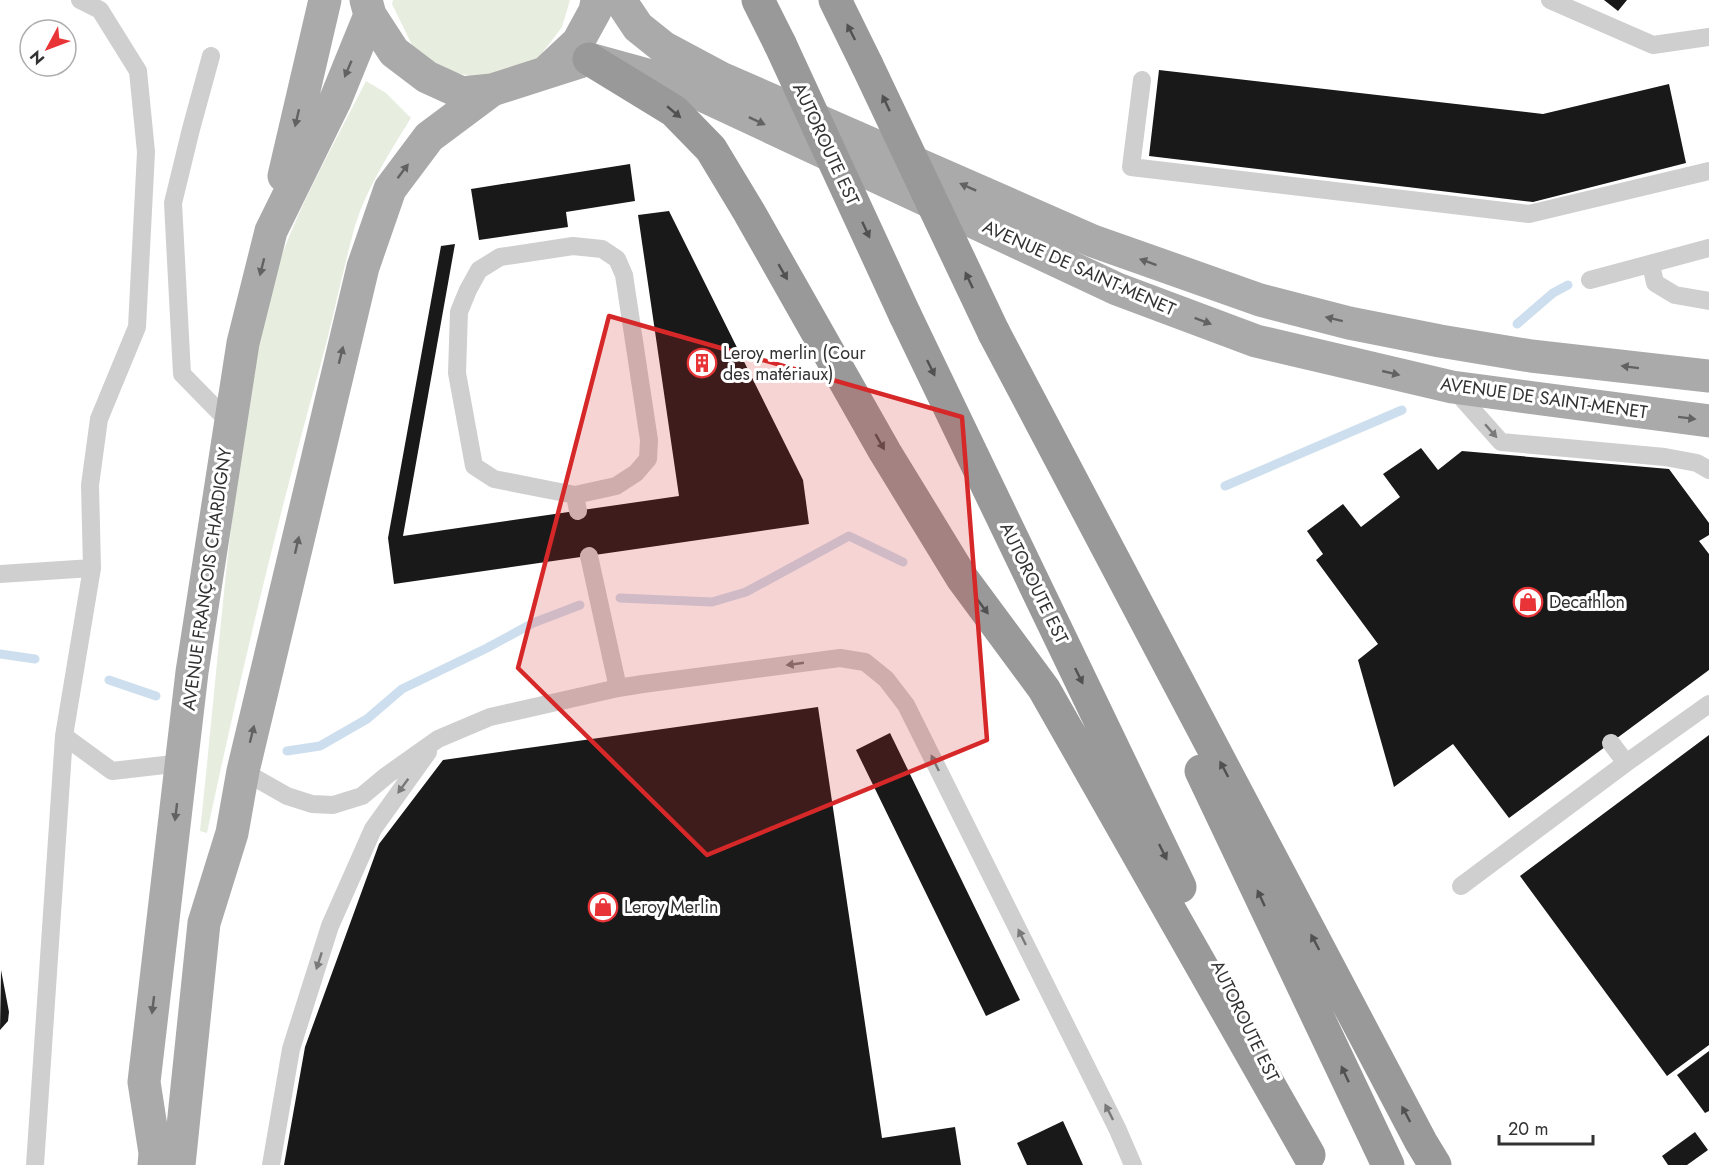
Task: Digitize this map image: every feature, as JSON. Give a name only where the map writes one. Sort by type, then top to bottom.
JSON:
[{"type":"highway","name":"AUTOROUTE EST","points":[[758,0],[905,315],[1311,1160]]},
{"type":"highway","points":[[835,0],[1388,1165]]},
{"type":"highway","points":[[589,59],[674,111],[711,149],[885,452],[962,578],[1044,689],[1311,1160]]},
{"type":"highway","points":[[994,333],[1435,1165]]},
{"type":"main road","points":[[271,231],[325,0]]},
{"type":"main road","points":[[544,73],[578,42],[595,11],[597,0]]},
{"type":"main road","name":"AVENUE DE SAINT-MENET","points":[[620,0],[638,27],[663,47],[721,78],[1093,241],[1197,279],[1271,303],[1349,323],[1531,356],[1709,376]]},
{"type":"main road","points":[[368,8],[394,52],[427,77],[462,93],[492,90],[589,59]]},
{"type":"main road","name":"AVENUE FRANÇOIS CHARDIGNY","points":[[154,1165],[155,1153],[144,1082],[192,672],[243,343],[271,231],[335,101],[368,8]]},
{"type":"main road","name":"AVENUE DE SAINT-MENET","points":[[589,59],[676,83],[1128,293],[1256,341],[1452,387],[1709,421]]},
{"type":"main road","points":[[198,1165],[232,833],[243,771],[363,267],[390,189],[429,137],[492,90]]},
{"type":"main road","points":[[179,1165],[204,923],[232,833]]},
{"type":"main road","points":[[134,1165],[144,1082]]},
{"type":"lane","points":[[35,1165],[64,736],[92,568],[90,485],[99,419],[137,327],[146,152],[138,70],[100,10],[80,0]]},
{"type":"lane","points":[[1550,0],[1653,45],[1709,37]]},
{"type":"lane","points":[[211,56],[173,203],[182,374],[230,423]]},
{"type":"lane","points":[[1142,80],[1131,167],[1529,214],[1709,171]]},
{"type":"lane","points":[[573,246],[602,249],[616,259],[624,275],[650,440],[648,459],[636,473],[616,486],[577,503],[494,479],[474,466],[457,373],[459,312],[480,270],[500,257],[573,246]]},
{"type":"lane","points":[[1590,280],[1709,248]]},
{"type":"lane","points":[[1651,264],[1655,283],[1675,295],[1709,301]]},
{"type":"lane","points":[[1452,387],[1501,442],[1665,457],[1697,463],[1709,470]]},
{"type":"lane","points":[[589,556],[618,688]]},
{"type":"lane","points":[[0,574],[92,568]]},
{"type":"lane","points":[[243,771],[287,796],[312,804],[333,805],[362,796],[438,739],[490,717],[618,688],[840,658],[865,662],[886,679],[906,705],[1117,1128],[1133,1165]]},
{"type":"lane","points":[[1461,886],[1709,704]]},
{"type":"lane","points":[[64,736],[112,771],[182,763]]},
{"type":"lane","points":[[271,1165],[291,1049],[330,926],[373,829],[438,739]]},
{"type":"lane","points":[[1611,743],[1626,763]]},
{"type":"highlighted area","points":[[609,316],[962,417],[987,740],[707,855],[518,668]]},
{"type":"shaded area","points":[[393,0],[570,0],[562,27],[534,64],[484,79],[447,71],[413,47],[392,4]]},
{"type":"shaded area","points":[[366,81],[386,93],[411,118],[372,184],[355,226],[260,599],[207,833],[200,831],[234,501],[255,349],[267,299],[286,243],[311,188]]},
{"type":"building","points":[[1604,0],[1627,0],[1618,11]]},
{"type":"building","points":[[1159,70],[1543,114],[1669,84],[1686,163],[1533,202],[1149,156]]},
{"type":"building","points":[[630,164],[635,201],[566,212],[568,227],[479,240],[471,189]]},
{"type":"building","name":"Leroy merlin (Cour des matériaux)","points":[[669,211],[803,480],[809,524],[394,584],[388,538],[441,246],[455,244],[403,536],[679,496],[638,215]]},
{"type":"building","name":"Decathlon","points":[[1421,448],[1438,470],[1462,451],[1669,469],[1709,523],[1709,535],[1699,541],[1709,554],[1709,670],[1509,818],[1453,744],[1394,787],[1358,660],[1378,644],[1316,560],[1323,554],[1307,531],[1343,504],[1361,527],[1400,497],[1383,474]]},
{"type":"building","name":"Leroy Merlin","points":[[818,707],[882,1138],[955,1127],[961,1165],[284,1165],[305,1047],[379,844],[443,760]]},
{"type":"building","points":[[890,733],[1020,1000],[986,1016],[856,750]]},
{"type":"building","points":[[1709,735],[1709,1045],[1667,1076],[1520,876]]},
{"type":"building","points":[[1,970],[9,1012],[8,1021],[0,1030]]},
{"type":"building","points":[[1709,1051],[1709,1111],[1705,1113],[1677,1075]]},
{"type":"building","points":[[1063,1121],[1083,1165],[1027,1165],[1017,1143]]},
{"type":"building","points":[[1695,1132],[1708,1150],[1687,1165],[1668,1165],[1662,1156]]},
{"type":"waterway","points":[[1517,324],[1553,293],[1568,285]]},
{"type":"waterway","points":[[1225,486],[1402,410]]},
{"type":"waterway","points":[[620,598],[712,602],[746,592],[849,536],[903,562]]},
{"type":"waterway","points":[[287,751],[320,746],[367,719],[402,689],[533,623],[580,605]]},
{"type":"waterway","points":[[0,654],[35,659]]},
{"type":"waterway","points":[[109,680],[156,696]]},
{"type":"place","name":"Leroy merlin (Cour des matériaux)","points":[[702,363]]},
{"type":"place","name":"Decathlon","points":[[1528,602]]},
{"type":"place","name":"Leroy Merlin","points":[[603,907]]}]
